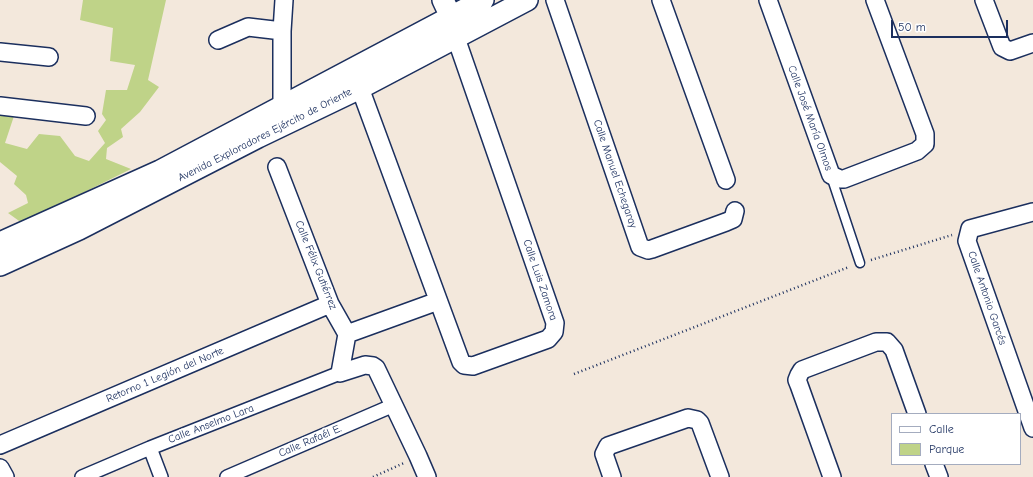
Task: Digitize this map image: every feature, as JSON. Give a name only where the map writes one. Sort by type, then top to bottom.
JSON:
[{"type":"street","points":[[282,106],[282,31],[284,0]]},
{"type":"street","name":"Avenida Exploradores Ejército de Oriente","points":[[0,265],[79,229],[447,8],[483,0]]},
{"type":"street","name":"Avenida Exploradores Ejército de Oriente","points":[[0,243],[163,178],[258,137],[360,88],[527,0]]},
{"type":"street","name":"Calle Manuel Echegaray","points":[[555,0],[640,247],[652,250],[726,222],[733,219],[735,211]]},
{"type":"street","points":[[661,0],[726,180]]},
{"type":"street","name":"Calle José María Olmos","points":[[768,0],[831,175],[835,178],[844,179],[917,151],[925,144],[925,134],[875,0]]},
{"type":"street","points":[[984,0],[1002,47],[1010,51],[1033,43]]},
{"type":"street","points":[[218,40],[248,27],[282,31]]},
{"type":"street","name":"Calle Luis Zamora","points":[[360,88],[461,362],[464,365],[473,366],[548,339],[554,332],[555,323],[456,38]]},
{"type":"street","points":[[0,52],[49,57]]},
{"type":"street","points":[[0,106],[86,116]]},
{"type":"street","name":"Calle Félix Gutiérrez","points":[[277,167],[330,304],[347,334]]},
{"type":"street","points":[[970,230],[1033,212]]},
{"type":"street","name":"Calle Antonio Garcés","points":[[970,230],[967,241],[1033,428]]},
{"type":"street","points":[[427,477],[378,371],[372,366],[365,365],[340,373],[347,334],[438,301]]},
{"type":"street","name":"Retorno 1 Legión del Norte","points":[[0,445],[330,304]]},
{"type":"street","points":[[832,477],[797,380],[798,375],[802,370],[876,342],[887,342],[894,350],[917,413]]},
{"type":"street","name":"Calle Anselmo Lara","points":[[82,477],[150,448],[340,373]]},
{"type":"street","name":"Calle Rafaél E.","points":[[227,477],[394,405]]},
{"type":"street","points":[[612,477],[604,454],[608,446],[688,418],[697,420],[700,423],[720,477]]},
{"type":"street","points":[[150,448],[161,477]]},
{"type":"street","points":[[934,465],[939,477]]},
{"type":"street","points":[[0,468],[5,477]]},
{"type":"lane","points":[[831,175],[860,263]]},
{"type":"path","points":[[574,374],[860,263],[970,230]]},
{"type":"path","points":[[373,477],[418,456]]},
{"type":"green space","points":[[83,0],[166,0],[148,80],[159,87],[140,112],[121,129],[123,137],[107,148],[106,159],[131,169],[22,223],[8,213],[28,203],[26,195],[14,184],[17,176],[0,162],[0,114],[14,116],[5,143],[27,149],[39,134],[60,136],[75,156],[89,161],[105,143],[98,131],[106,120],[102,114],[106,90],[127,90],[135,65],[110,61],[113,28],[80,20]]}]
